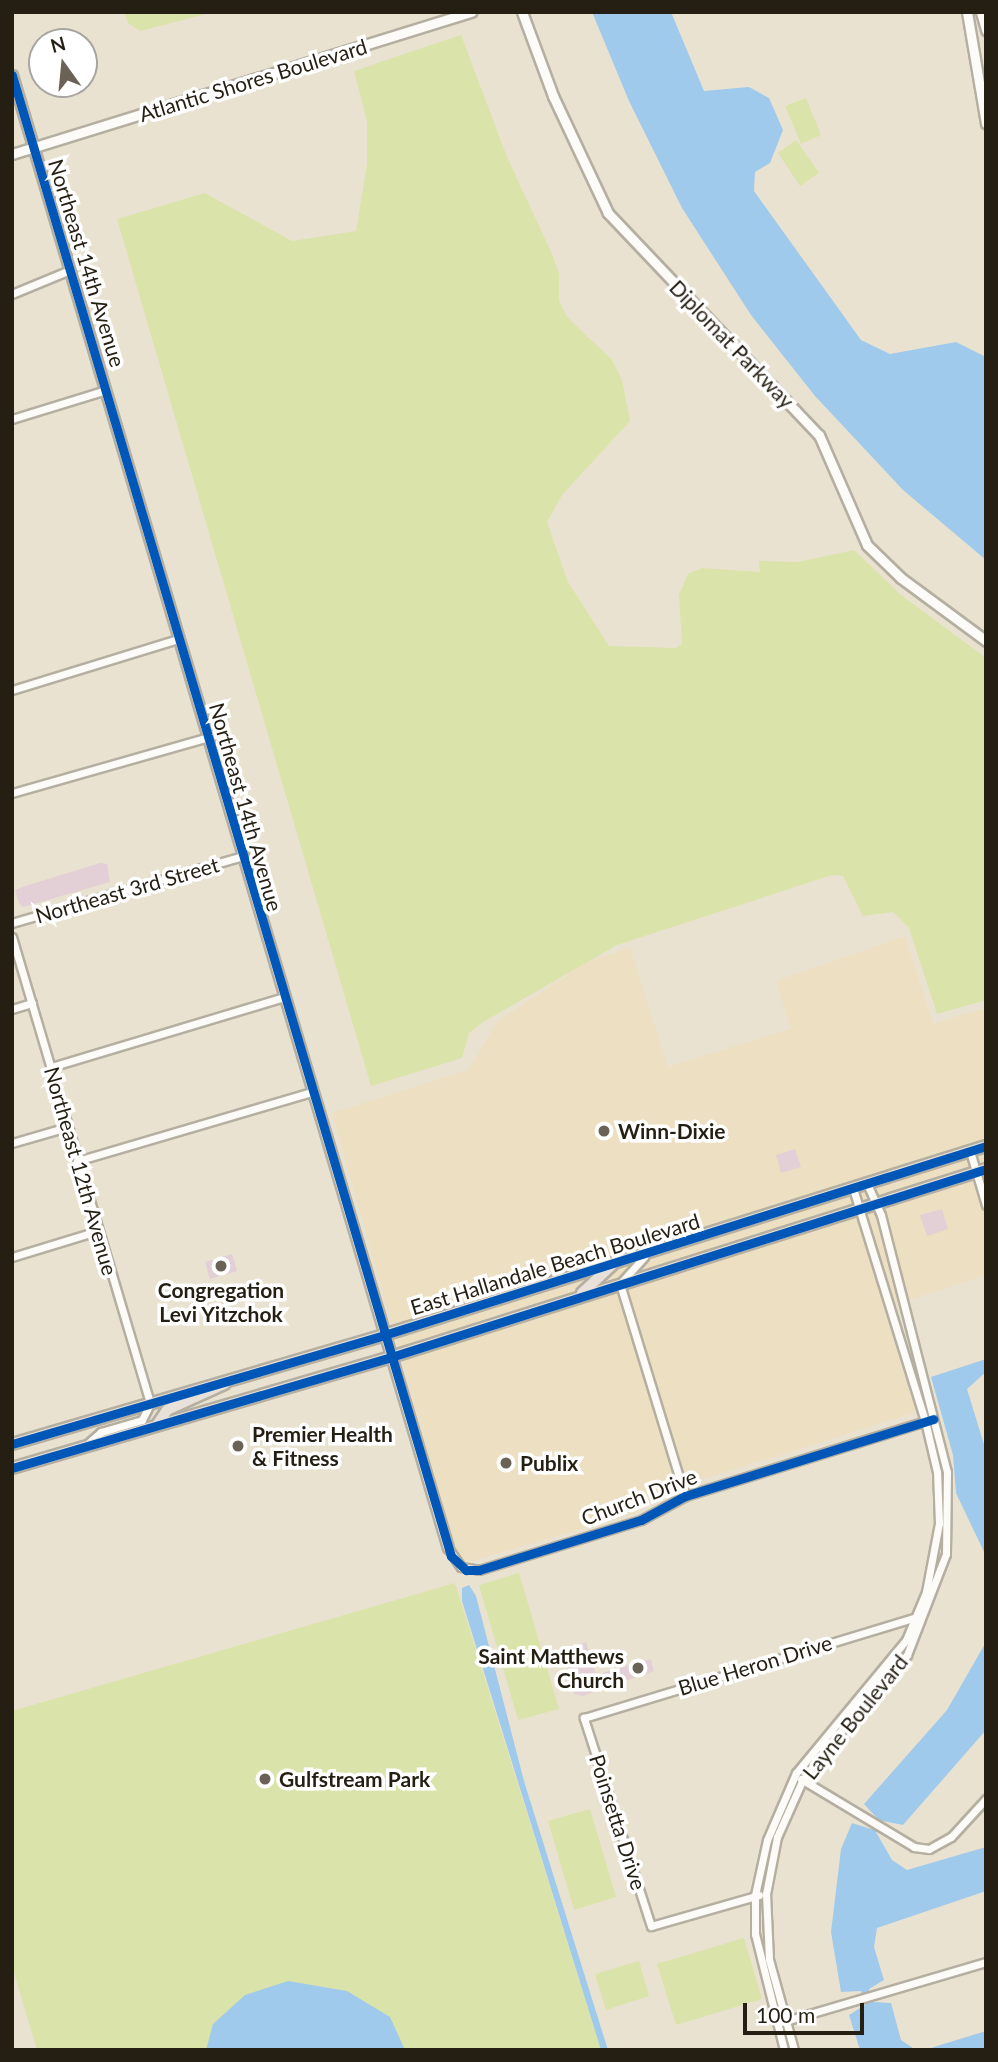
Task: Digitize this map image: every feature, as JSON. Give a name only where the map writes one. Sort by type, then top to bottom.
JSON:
[{"type":"main road","name":"East Hallandale Beach Boulevard","points":[[12,1444],[384,1335],[986,1146]]},
{"type":"main road","name":"East Hallandale Beach Boulevard","points":[[12,1468],[391,1357],[981,1170]]},
{"type":"main road","points":[[574,1299],[613,1264]]},
{"type":"main road","points":[[157,1425],[163,1412],[212,1394],[226,1382]]},
{"type":"street","name":"Atlantic Shores Boulevard","points":[[12,153],[472,12]]},
{"type":"street","name":"Diplomat Parkway","points":[[522,12],[553,96],[608,213],[819,435],[867,545],[901,578],[986,641]]},
{"type":"street","points":[[967,12],[982,63],[986,123]]},
{"type":"street","points":[[981,12],[986,30]]},
{"type":"street","name":"Northeast 14th Avenue","points":[[12,75],[448,1548]]},
{"type":"street","points":[[12,293],[70,270]]},
{"type":"street","points":[[12,419],[106,390]]},
{"type":"street","points":[[12,690],[178,639]]},
{"type":"street","points":[[12,793],[208,737]]},
{"type":"street","name":"Northeast 3rd Street","points":[[12,923],[242,856]]},
{"type":"street","name":"Northeast 12th Avenue","points":[[12,937],[76,1161],[150,1404]]},
{"type":"street","points":[[51,1067],[284,997]]},
{"type":"street","points":[[12,1009],[32,1003]]},
{"type":"street","points":[[76,1161],[311,1092]]},
{"type":"street","points":[[12,1143],[66,1127]]},
{"type":"street","points":[[970,1151],[981,1170],[986,1205]]},
{"type":"street","name":"Layne Boulevard","points":[[794,2050],[769,1959],[766,1895],[778,1837],[802,1781],[895,1672],[927,1614],[946,1554],[943,1495],[929,1420],[875,1202],[867,1184]]},
{"type":"street","name":"Layne Boulevard","points":[[853,1189],[929,1420]]},
{"type":"street","points":[[12,1257],[97,1231]]},
{"type":"street","points":[[650,1252],[620,1284],[685,1496]]},
{"type":"street","points":[[82,1448],[101,1432],[142,1420],[150,1404]]},
{"type":"street","name":"Church Drive","points":[[448,1548],[460,1567],[479,1570],[640,1520],[685,1496],[929,1420]]},
{"type":"street","name":"Layne Boulevard","points":[[784,2050],[758,1961],[755,1895],[767,1840],[796,1773],[880,1678],[917,1616],[934,1560],[943,1495]]},
{"type":"street","name":"Blue Heron Drive","points":[[584,1718],[927,1614]]},
{"type":"street","name":"Poinsetta Drive","points":[[584,1718],[652,1926],[755,1895]]},
{"type":"street","points":[[796,1773],[802,1781],[914,1847],[929,1849],[951,1837],[985,1801]]},
{"type":"street","points":[[755,1895],[766,1895]]},
{"type":"street","points":[[776,2023],[986,1962]]},
{"type":"shaded area","points":[[905,936],[933,1024],[986,1008],[986,1275],[883,1308],[916,1412],[665,1491],[635,1513],[465,1563],[457,1557],[332,1113],[468,1070],[498,1021],[588,961],[630,948],[668,1067],[790,1029],[777,981]]},
{"type":"green space","points":[[124,12],[214,12],[140,31],[129,24]]},
{"type":"green space","points":[[461,35],[507,157],[552,254],[559,274],[559,301],[567,317],[612,360],[622,380],[630,421],[562,495],[547,522],[568,582],[609,646],[676,648],[682,644],[679,595],[688,574],[702,568],[760,572],[759,561],[798,562],[854,550],[901,595],[986,658],[986,1000],[937,1014],[909,928],[893,912],[863,916],[843,876],[832,875],[617,945],[483,1022],[469,1033],[462,1058],[371,1086],[117,219],[205,193],[292,241],[356,231],[367,164],[367,121],[354,71]]},
{"type":"green space","points":[[806,98],[821,135],[801,144],[785,106]]},
{"type":"green space","points":[[796,140],[819,173],[800,186],[778,153]]},
{"type":"green space","points":[[519,1573],[559,1709],[518,1720],[479,1585]]},
{"type":"green space","name":"Gulfstream Park","points":[[455,1583],[601,2050],[37,2050],[12,1966],[12,1711]]},
{"type":"green space","points":[[590,1809],[616,1897],[574,1910],[548,1821]]},
{"type":"green space","points":[[744,1938],[762,1999],[676,2025],[657,1964]]},
{"type":"green space","points":[[639,1961],[649,1996],[606,2010],[595,1974]]},
{"type":"water","points":[[592,12],[671,12],[704,91],[749,87],[769,98],[783,130],[770,163],[755,172],[754,191],[861,340],[890,354],[956,342],[986,357],[986,560],[903,490],[815,396],[751,315],[682,208],[629,101]]},
{"type":"water","points":[[986,1359],[986,1372],[967,1389],[986,1451],[986,1556],[956,1493],[953,1455],[931,1377]]},
{"type":"water","points":[[469,1585],[476,1596],[524,1781],[608,2050],[601,2050],[462,1601],[462,1588]]},
{"type":"water","points":[[986,1642],[986,1730],[903,1825],[883,1821],[876,1832],[892,1860],[907,1870],[986,1847],[986,1891],[877,1928],[874,1947],[884,1980],[869,1989],[872,2002],[891,2003],[901,2040],[916,2050],[860,2050],[849,2015],[865,2005],[861,1991],[841,1992],[831,1932],[841,1849],[852,1823],[871,1829],[877,1818],[864,1804],[947,1710]]},
{"type":"water","points":[[288,1981],[347,1991],[390,2017],[405,2050],[206,2050],[213,2024],[245,1995]]},
{"type":"water","points":[[986,2031],[986,2050],[926,2050],[937,2046]]},
{"type":"building","points":[[100,863],[107,864],[110,882],[23,907],[19,903],[15,890]]},
{"type":"building","points":[[795,1149],[801,1167],[781,1173],[776,1155]]},
{"type":"building","points":[[942,1209],[948,1229],[927,1236],[920,1215]]},
{"type":"building","name":"Congregation Levi Yitzchok","points":[[232,1254],[237,1271],[210,1279],[205,1262]]},
{"type":"building","name":"Saint Matthews Church","points":[[586,1642],[596,1675],[651,1659],[654,1671],[583,1696],[574,1694],[566,1649]]},
{"type":"cycle path","points":[[12,75],[451,1556],[466,1570],[479,1570],[641,1520],[685,1496],[933,1419]]},
{"type":"cycle path","points":[[12,1444],[384,1335],[986,1146]]},
{"type":"cycle path","points":[[12,1468],[391,1357],[986,1169]]},
{"type":"place","name":"Winn-Dixie","points":[[604,1131]]},
{"type":"place","name":"Congregation Levi Yitzchok","points":[[221,1266]]},
{"type":"place","name":"Premier Health & Fitness","points":[[238,1446]]},
{"type":"place","name":"Publix","points":[[506,1463]]},
{"type":"place","name":"Saint Matthews Church","points":[[638,1668]]},
{"type":"place","name":"Gulfstream Park","points":[[265,1779]]}]
